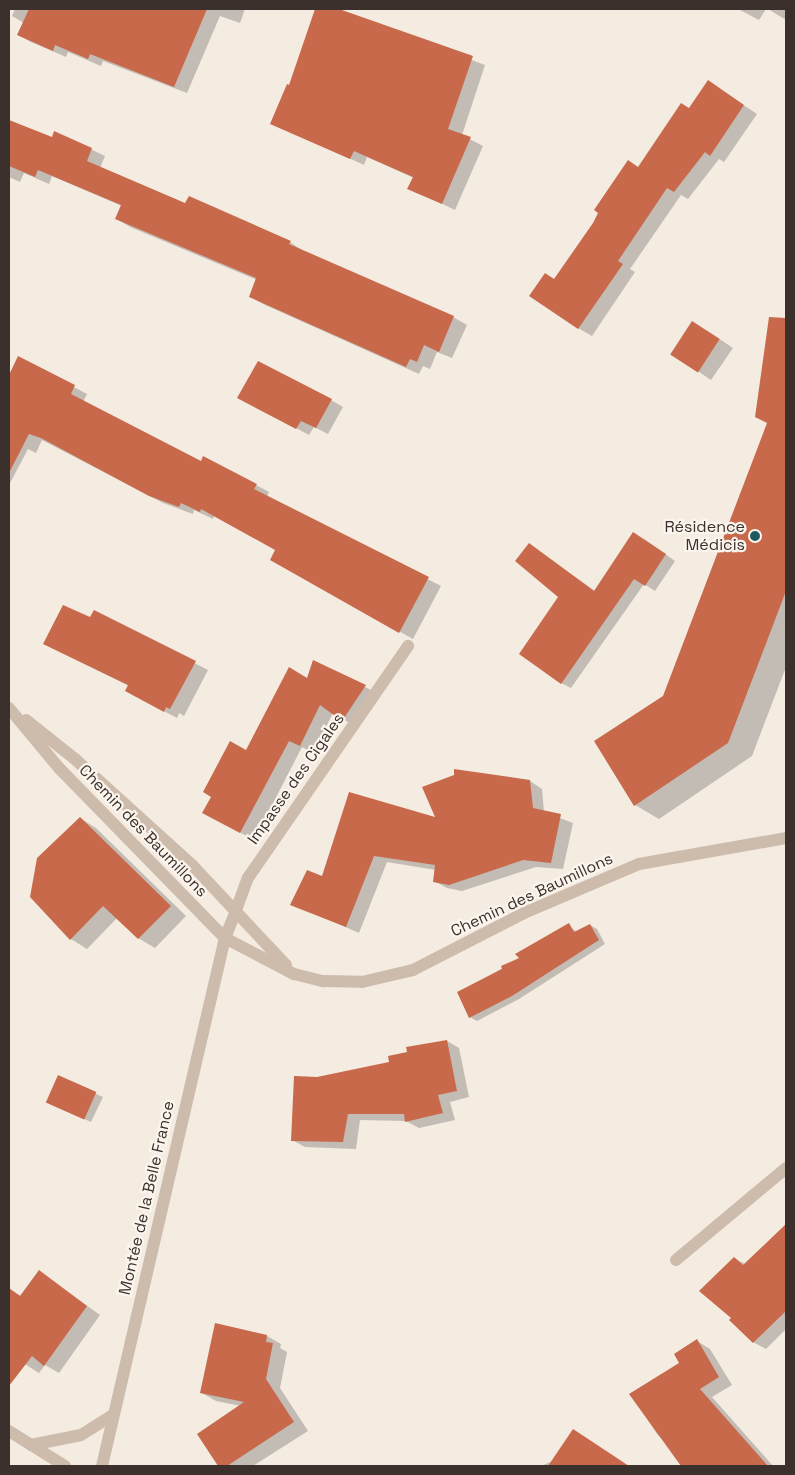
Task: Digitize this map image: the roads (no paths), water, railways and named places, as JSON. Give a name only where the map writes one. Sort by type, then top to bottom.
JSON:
[{"type":"street","name":"Impasse des Cigales","points":[[225,938],[248,878],[408,646]]},
{"type":"street","name":"Chemin des Baumillons","points":[[9,708],[76,759],[193,866],[234,913],[294,974]]},
{"type":"street","name":"Chemin des Baumillons","points":[[9,708],[59,768],[225,938],[294,974],[323,981],[362,982],[413,970],[524,913],[639,864],[786,838]]},
{"type":"street","name":"Montée de la Belle France","points":[[102,1466],[112,1416],[225,938]]},
{"type":"street","points":[[676,1260],[786,1168]]},
{"type":"street","points":[[31,1445],[81,1436],[112,1416]]},
{"type":"street","points":[[9,1431],[65,1466]]},
{"type":"place","name":"Résidence Médicis","points":[[755,536]]}]
